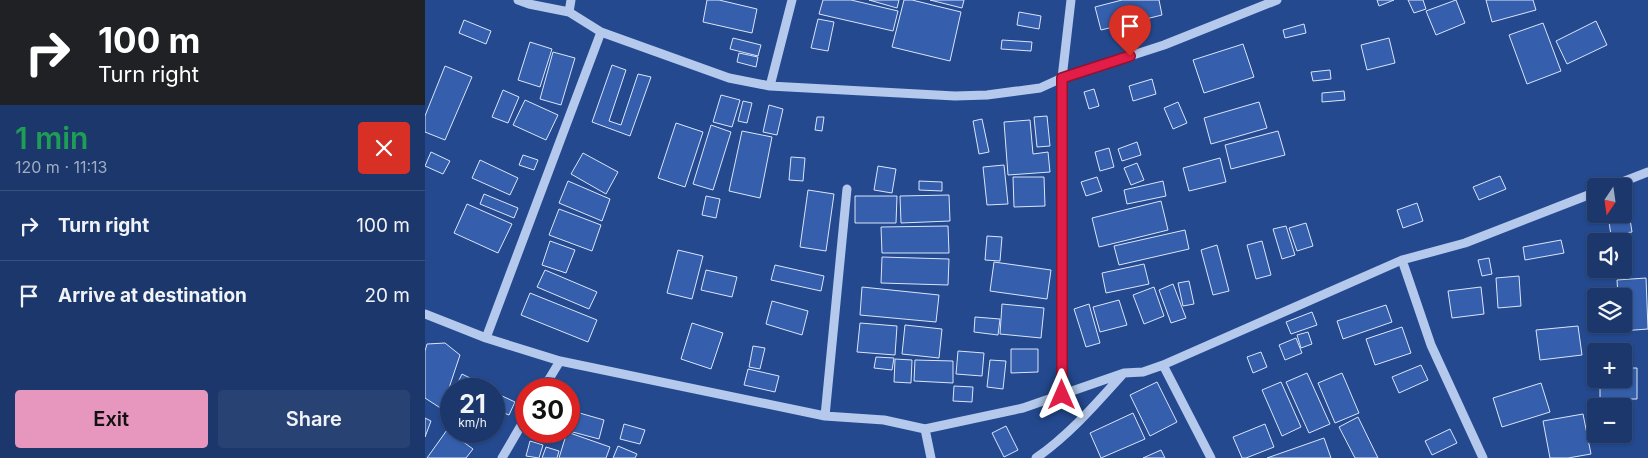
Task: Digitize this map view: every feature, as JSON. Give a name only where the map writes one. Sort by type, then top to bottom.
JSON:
[{"type":"street","points":[[518,0],[569,12],[601,32],[729,78],[770,86],[955,96],[987,95],[1040,88],[1062,78],[1164,45],[1277,0]]},
{"type":"street","points":[[569,12],[571,0]]},
{"type":"street","points":[[770,86],[792,0]]},
{"type":"street","points":[[1062,395],[1062,78],[1071,0]]},
{"type":"street","points":[[487,338],[601,32]]},
{"type":"street","points":[[1633,178],[1648,172]]},
{"type":"street","points":[[825,416],[847,189]]},
{"type":"street","points":[[425,314],[487,338],[560,361],[825,416],[884,420],[925,429],[1023,408],[1124,373],[1143,372],[1163,365],[1402,260],[1465,243],[1587,196]]},
{"type":"street","points":[[1402,260],[1431,345],[1483,458]]},
{"type":"street","points":[[550,378],[560,361]]},
{"type":"street","points":[[1163,365],[1211,458]]},
{"type":"street","points":[[1036,458],[1056,444],[1124,373]]},
{"type":"street","points":[[925,429],[931,458]]},
{"type":"street","points":[[502,458],[515,436]]},
{"type":"building","points":[[707,0],[719,0],[757,9],[752,33],[703,22]]},
{"type":"building","points":[[823,0],[851,0],[898,11],[893,31],[819,14]]},
{"type":"building","points":[[869,0],[899,0],[897,8]]},
{"type":"building","points":[[904,0],[912,0],[961,12],[950,61],[892,47]]},
{"type":"building","points":[[930,0],[964,0],[962,8]]},
{"type":"building","points":[[1122,0],[1159,0],[1162,15],[1101,30],[1095,7]]},
{"type":"building","points":[[1377,0],[1394,0],[1379,6]]},
{"type":"building","points":[[1408,0],[1423,0],[1426,9],[1414,13]]},
{"type":"building","points":[[1456,0],[1465,23],[1436,35],[1426,11]]},
{"type":"building","points":[[1486,0],[1533,0],[1536,10],[1492,22]]},
{"type":"building","points":[[1019,12],[1041,16],[1039,29],[1017,25]]},
{"type":"building","points":[[818,19],[834,22],[828,51],[811,48]]},
{"type":"building","points":[[464,20],[491,31],[486,44],[459,33]]},
{"type":"building","points":[[1596,21],[1607,45],[1567,64],[1556,41]]},
{"type":"building","points":[[1543,23],[1561,71],[1527,84],[1509,35]]},
{"type":"building","points":[[1304,24],[1306,33],[1285,38],[1283,30]]},
{"type":"building","points":[[733,38],[761,45],[758,56],[730,49]]},
{"type":"building","points":[[1389,38],[1395,63],[1367,70],[1361,45]]},
{"type":"building","points":[[1002,40],[1032,42],[1031,51],[1001,49]]},
{"type":"building","points":[[530,42],[552,49],[540,87],[518,80]]},
{"type":"building","points":[[1243,44],[1254,77],[1204,93],[1193,60]]},
{"type":"building","points":[[553,52],[575,58],[561,105],[540,99]]},
{"type":"building","points":[[739,53],[758,57],[756,67],[737,62]]},
{"type":"building","points":[[612,65],[626,70],[609,121],[621,125],[638,74],[651,77],[630,136],[592,122]]},
{"type":"building","points":[[445,66],[472,77],[445,140],[425,132],[425,116]]},
{"type":"building","points":[[1330,70],[1331,79],[1313,81],[1311,72]]},
{"type":"building","points":[[1152,79],[1156,94],[1133,101],[1129,86]]},
{"type":"building","points":[[1094,89],[1099,106],[1089,109],[1084,92]]},
{"type":"building","points":[[503,90],[519,97],[508,123],[492,117]]},
{"type":"building","points":[[1344,91],[1345,100],[1322,102],[1322,93]]},
{"type":"building","points":[[721,95],[740,100],[732,127],[713,122]]},
{"type":"building","points":[[525,100],[558,115],[546,140],[513,125]]},
{"type":"building","points":[[743,101],[752,103],[747,123],[738,121]]},
{"type":"building","points":[[1178,102],[1187,123],[1173,129],[1164,108]]},
{"type":"building","points":[[1259,102],[1267,128],[1211,144],[1204,118]]},
{"type":"building","points":[[769,105],[783,109],[777,135],[763,132]]},
{"type":"building","points":[[1047,116],[1050,146],[1037,147],[1034,117]]},
{"type":"building","points":[[817,117],[824,117],[822,131],[815,130]]},
{"type":"building","points":[[982,119],[989,152],[979,154],[973,121]]},
{"type":"building","points":[[1030,120],[1033,154],[1048,152],[1050,172],[1008,175],[1004,122]]},
{"type":"building","points":[[676,123],[703,132],[685,187],[658,178]]},
{"type":"building","points":[[711,125],[731,132],[713,190],[693,184]]},
{"type":"building","points":[[742,131],[772,137],[760,198],[729,191]]},
{"type":"building","points":[[1278,131],[1285,155],[1231,169],[1225,145]]},
{"type":"building","points":[[1137,142],[1141,155],[1122,161],[1118,149]]},
{"type":"building","points":[[1109,148],[1114,167],[1100,171],[1095,152]]},
{"type":"building","points":[[431,152],[450,161],[443,174],[425,166]]},
{"type":"building","points":[[583,153],[618,172],[606,194],[571,174]]},
{"type":"building","points":[[523,155],[538,160],[534,170],[519,165]]},
{"type":"building","points":[[791,157],[805,158],[803,181],[789,180]]},
{"type":"building","points":[[1220,158],[1226,182],[1189,191],[1183,168]]},
{"type":"building","points":[[480,160],[518,178],[510,195],[472,178]]},
{"type":"building","points":[[1137,163],[1144,180],[1131,185],[1124,168]]},
{"type":"building","points":[[1004,165],[1008,204],[987,205],[983,167]]},
{"type":"building","points":[[878,166],[896,169],[892,193],[874,190]]},
{"type":"building","points":[[1500,176],[1506,189],[1479,200],[1473,187]]},
{"type":"building","points":[[1013,177],[1044,177],[1045,206],[1014,207]]},
{"type":"building","points":[[1097,177],[1102,191],[1086,196],[1081,182]]},
{"type":"building","points":[[568,181],[610,199],[602,221],[559,203]]},
{"type":"building","points":[[919,181],[942,182],[942,191],[919,190]]},
{"type":"building","points":[[1163,181],[1166,196],[1127,204],[1124,190]]},
{"type":"building","points":[[808,190],[834,194],[826,251],[800,247]]},
{"type":"building","points":[[484,194],[518,208],[514,218],[480,204]]},
{"type":"building","points":[[949,195],[950,221],[901,223],[900,196]]},
{"type":"building","points":[[706,196],[720,199],[716,218],[702,215]]},
{"type":"building","points":[[855,196],[897,196],[896,223],[855,223]]},
{"type":"building","points":[[1161,201],[1168,230],[1099,247],[1092,218]]},
{"type":"building","points":[[1417,203],[1423,221],[1403,228],[1397,210]]},
{"type":"building","points":[[467,204],[512,224],[498,253],[454,233]]},
{"type":"building","points":[[559,209],[601,225],[592,251],[549,235]]},
{"type":"building","points":[[1306,223],[1313,246],[1297,251],[1289,228]]},
{"type":"building","points":[[1609,223],[1631,223],[1632,232],[1611,233]]},
{"type":"building","points":[[948,226],[949,253],[882,253],[881,227]]},
{"type":"building","points":[[1286,226],[1295,255],[1282,259],[1273,229]]},
{"type":"building","points":[[1185,230],[1189,249],[1119,265],[1114,246]]},
{"type":"building","points":[[987,236],[1002,237],[1000,261],[985,260]]},
{"type":"building","points":[[1561,240],[1564,253],[1525,260],[1523,247]]},
{"type":"building","points":[[550,241],[575,250],[566,273],[542,265]]},
{"type":"building","points":[[1262,241],[1271,275],[1256,279],[1247,245]]},
{"type":"building","points":[[1217,245],[1229,291],[1213,295],[1201,250]]},
{"type":"building","points":[[678,250],[703,256],[692,299],[667,293]]},
{"type":"building","points":[[882,257],[949,259],[948,285],[881,283]]},
{"type":"building","points":[[1489,258],[1492,274],[1482,276],[1478,260]]},
{"type":"building","points":[[994,262],[1051,270],[1047,299],[990,291]]},
{"type":"building","points":[[1144,264],[1149,284],[1106,293],[1102,273]]},
{"type":"building","points":[[775,265],[824,276],[821,291],[771,280]]},
{"type":"building","points":[[545,270],[597,292],[589,309],[537,287]]},
{"type":"building","points":[[706,270],[737,277],[732,297],[701,290]]},
{"type":"building","points":[[1519,276],[1521,306],[1498,308],[1496,278]]},
{"type":"building","points":[[1646,278],[1648,329],[1632,330],[1632,288],[1618,288],[1617,280]]},
{"type":"building","points":[[1189,281],[1194,304],[1183,306],[1178,283]]},
{"type":"building","points":[[1173,284],[1186,318],[1171,323],[1159,290]]},
{"type":"building","points":[[862,287],[939,295],[936,322],[860,315]]},
{"type":"building","points":[[1154,287],[1164,316],[1144,324],[1133,295]]},
{"type":"building","points":[[1481,287],[1484,314],[1452,318],[1448,291]]},
{"type":"building","points":[[530,293],[597,320],[588,342],[521,315]]},
{"type":"building","points":[[1119,300],[1127,325],[1100,332],[1093,307]]},
{"type":"building","points":[[772,301],[808,311],[802,335],[766,324]]},
{"type":"building","points":[[1002,304],[1044,308],[1041,338],[1000,334]]},
{"type":"building","points":[[1089,304],[1100,343],[1086,347],[1074,309]]},
{"type":"building","points":[[1386,305],[1392,322],[1343,339],[1337,321]]},
{"type":"building","points":[[1312,312],[1317,325],[1291,334],[1286,322]]},
{"type":"building","points":[[975,317],[1000,319],[998,335],[974,332]]},
{"type":"building","points":[[692,323],[723,333],[711,369],[681,359]]},
{"type":"building","points":[[860,323],[897,326],[895,355],[857,352]]},
{"type":"building","points":[[905,325],[942,329],[939,358],[902,354]]},
{"type":"building","points":[[1578,326],[1582,355],[1540,360],[1536,330]]},
{"type":"building","points":[[1402,327],[1411,353],[1375,365],[1366,339]]},
{"type":"building","points":[[1308,332],[1312,344],[1301,348],[1297,335]]},
{"type":"building","points":[[1296,338],[1302,353],[1285,360],[1279,345]]},
{"type":"building","points":[[445,343],[460,355],[452,378],[440,378],[440,408],[425,398],[425,351],[427,344]]},
{"type":"building","points":[[753,346],[765,348],[760,369],[749,367]]},
{"type":"building","points":[[1011,349],[1038,349],[1038,372],[1011,373]]},
{"type":"building","points":[[958,351],[984,353],[982,376],[956,374]]},
{"type":"building","points":[[1261,352],[1267,367],[1253,373],[1247,357]]},
{"type":"building","points":[[876,357],[894,358],[892,370],[874,368]]},
{"type":"building","points":[[895,359],[912,360],[911,383],[894,382]]},
{"type":"building","points":[[915,360],[953,361],[953,383],[914,381]]},
{"type":"building","points":[[990,360],[1006,361],[1003,389],[987,387]]},
{"type":"building","points":[[1421,365],[1428,380],[1399,393],[1392,377]]},
{"type":"building","points":[[1632,368],[1637,368],[1637,399],[1600,398],[1600,388],[1632,388]]},
{"type":"building","points":[[748,369],[779,376],[775,392],[744,385]]},
{"type":"building","points":[[1307,373],[1330,424],[1309,433],[1286,382]]},
{"type":"building","points":[[1342,373],[1359,413],[1335,423],[1318,383]]},
{"type":"building","points":[[462,374],[470,378],[460,378]]},
{"type":"building","points":[[1157,382],[1177,422],[1150,436],[1130,395]]},
{"type":"building","points":[[1281,382],[1301,427],[1282,436],[1262,390]]},
{"type":"building","points":[[1541,383],[1550,412],[1502,427],[1493,398]]},
{"type":"building","points":[[954,386],[973,387],[972,402],[953,401]]},
{"type":"building","points":[[505,397],[515,402],[509,415],[505,413]]},
{"type":"building","points":[[580,413],[604,420],[599,439],[580,434]]},
{"type":"building","points":[[1133,413],[1145,439],[1101,458],[1090,433]]},
{"type":"building","points":[[1583,414],[1587,443],[1589,443],[1591,454],[1568,458],[1550,458],[1543,421]]},
{"type":"building","points":[[1358,417],[1378,458],[1355,458],[1339,427]]},
{"type":"building","points":[[425,418],[431,421],[425,437]]},
{"type":"building","points":[[624,424],[645,430],[640,444],[620,439]]},
{"type":"building","points":[[1265,424],[1274,447],[1242,458],[1233,437]]},
{"type":"building","points":[[1006,426],[1018,450],[1004,457],[992,433]]},
{"type":"building","points":[[1450,429],[1457,443],[1432,455],[1425,441]]},
{"type":"building","points":[[580,437],[610,447],[606,458],[559,458],[564,443],[580,443]]},
{"type":"building","points":[[1324,438],[1331,458],[1267,458]]},
{"type":"building","points":[[440,440],[440,443],[465,443],[473,449],[466,458],[427,458]]},
{"type":"building","points":[[529,443],[543,445],[539,458],[526,456]]},
{"type":"building","points":[[618,446],[637,454],[635,458],[613,458]]},
{"type":"building","points":[[546,447],[559,451],[557,458],[542,458]]},
{"type":"building","points":[[1161,450],[1165,458],[1143,458]]},
{"type":"route","points":[[1062,395],[1062,78],[1130,56]]}]
